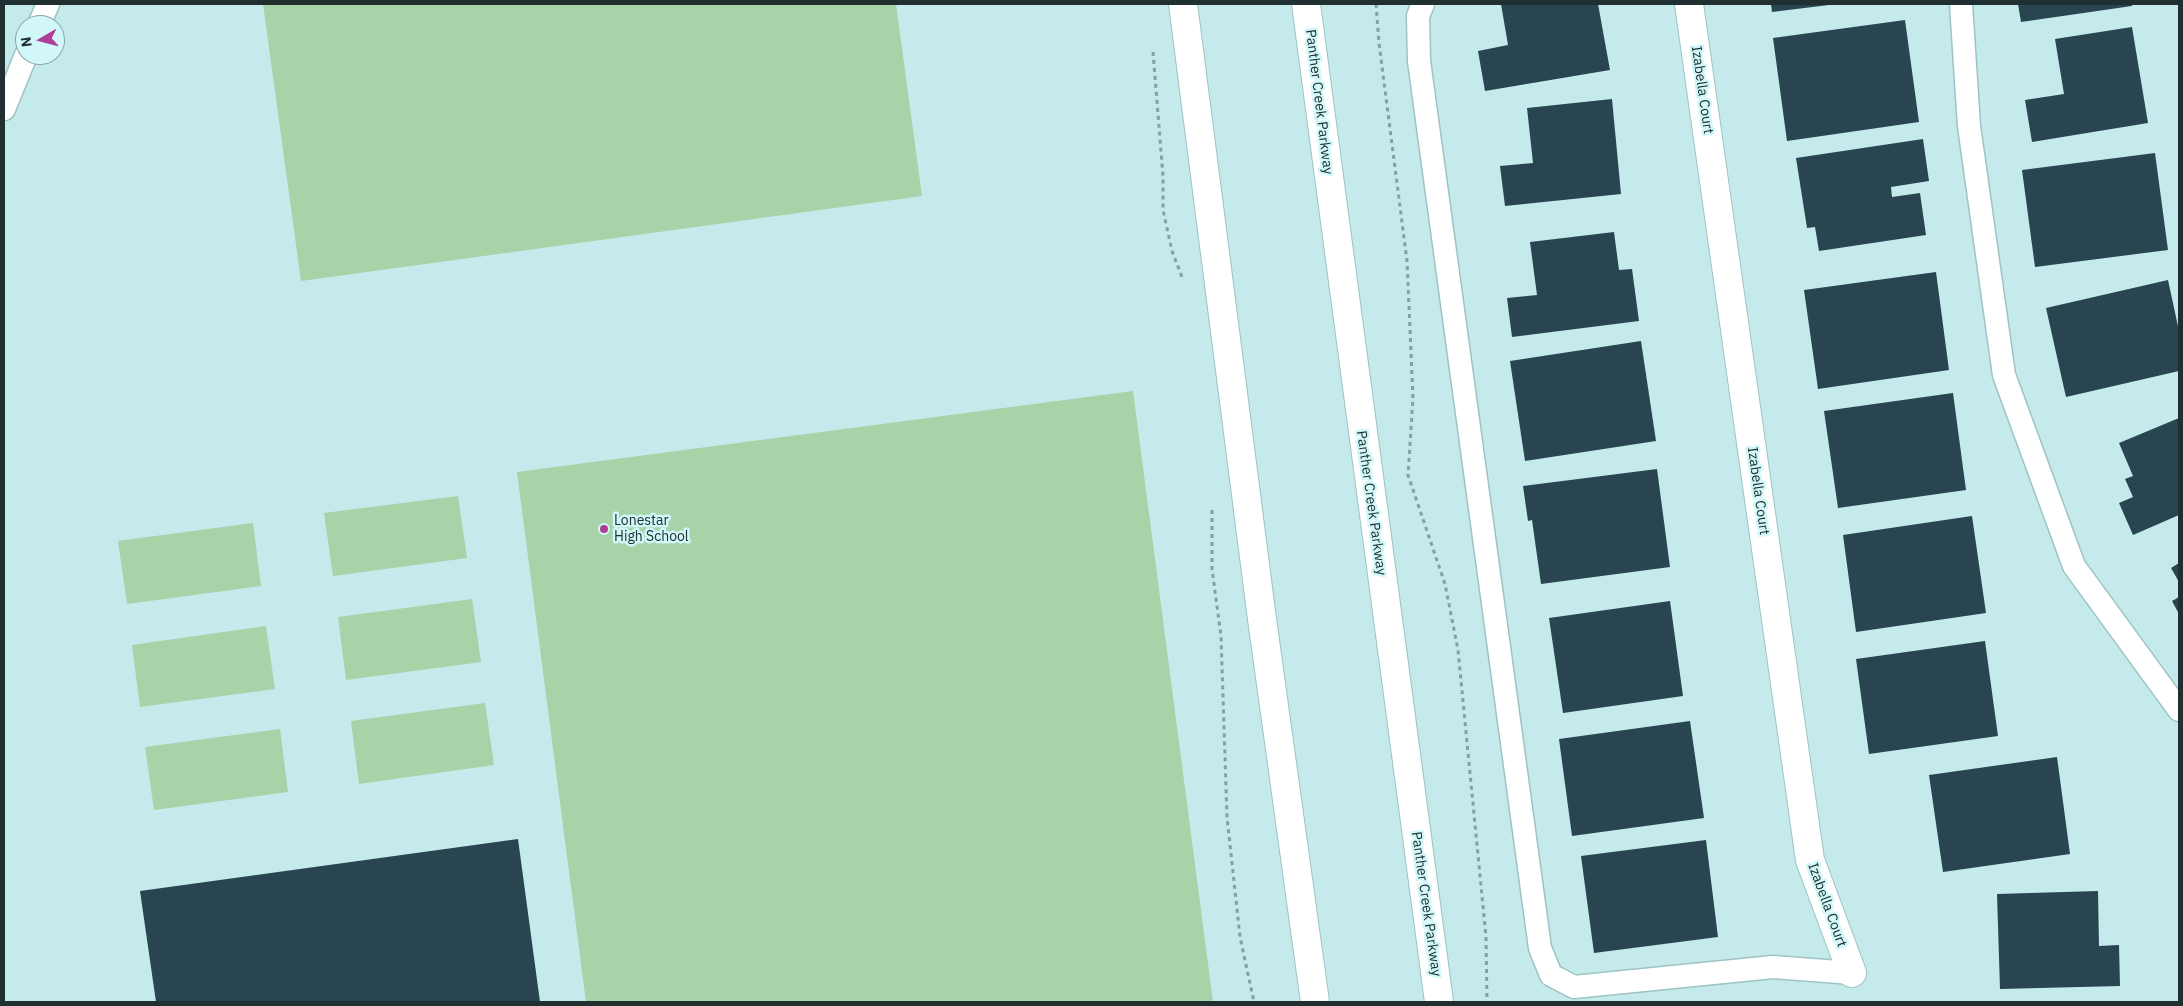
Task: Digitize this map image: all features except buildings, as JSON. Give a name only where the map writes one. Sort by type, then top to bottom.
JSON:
[{"type":"main road","points":[[1183,4],[1262,619],[1315,1002]]},
{"type":"main road","name":"Panther Creek Parkway","points":[[1306,4],[1439,1002]]},
{"type":"main road","name":"Izabella Court","points":[[1689,4],[1810,860],[1852,973]]},
{"type":"lane","points":[[1423,4],[1418,16],[1419,61],[1540,948],[1550,975],[1574,987],[1773,967],[1852,973]]},
{"type":"lane","points":[[1961,4],[1969,126],[2004,375],[2074,566],[2179,710]]},
{"type":"lane","points":[[4,109],[22,65]]},
{"type":"path","points":[[1376,4],[1379,43],[1407,261],[1414,398],[1408,475],[1445,584],[1458,650],[1486,937],[1487,1002]]},
{"type":"path","points":[[1152,52],[1163,176],[1163,210],[1172,251],[1182,278]]},
{"type":"path","points":[[1212,510],[1212,569],[1221,636],[1228,817],[1240,938],[1254,1002]]},
{"type":"green space","points":[[263,4],[896,4],[922,196],[301,281]]},
{"type":"green space","points":[[1133,391],[1213,1002],[586,1002],[517,472]]},
{"type":"green space","points":[[458,496],[467,558],[333,576],[324,513]]},
{"type":"green space","points":[[253,523],[261,586],[127,604],[118,541]]},
{"type":"green space","points":[[472,599],[481,662],[346,680],[338,617]]},
{"type":"green space","points":[[266,626],[275,689],[140,707],[132,645]]},
{"type":"green space","points":[[485,703],[494,765],[359,784],[351,721]]},
{"type":"green space","points":[[280,729],[288,792],[154,810],[145,747]]},
{"type":"place","name":"Lonestar High School","points":[[604,529]]}]
